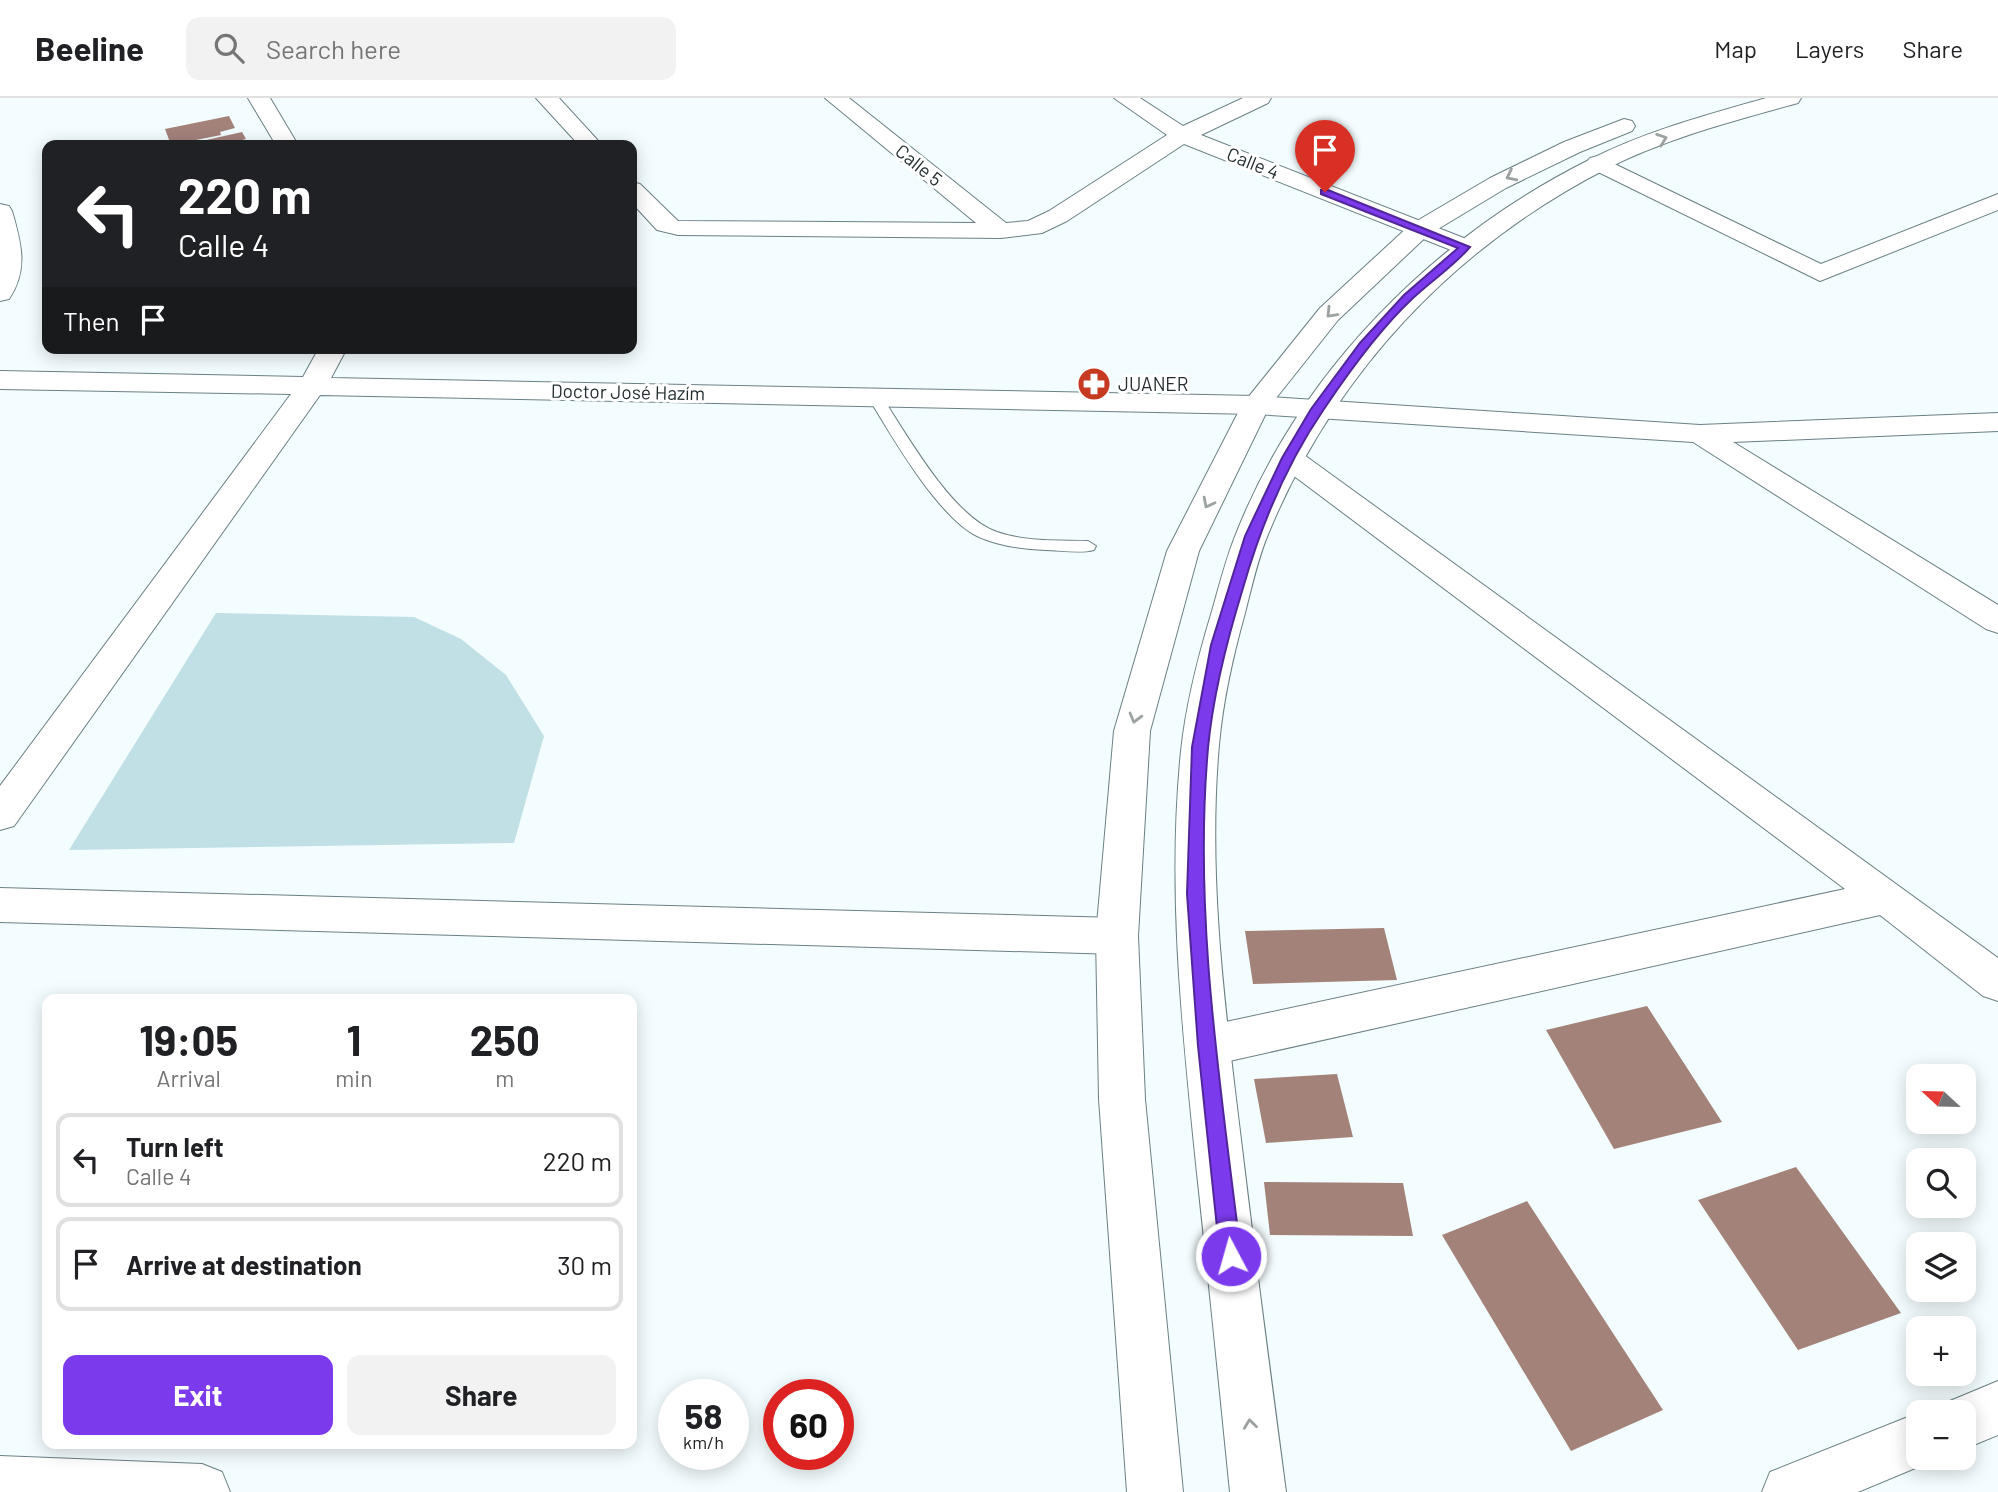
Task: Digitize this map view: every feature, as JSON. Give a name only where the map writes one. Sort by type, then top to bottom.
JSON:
[{"type":"street","points":[[259,98],[285,140]]},
{"type":"street","points":[[547,98],[586,140]]},
{"type":"street","name":"Calle 5","points":[[836,98],[1001,231]]},
{"type":"street","name":"Calle 4","points":[[1125,98],[1182,135],[1465,247]]},
{"type":"street","points":[[637,194],[666,225],[678,228],[1001,231],[1033,228],[1058,216],[1182,135],[1260,98]]},
{"type":"street","points":[[1258,1492],[1207,1046],[1195,894],[1200,747],[1219,645],[1251,536],[1289,458],[1317,409],[1364,345],[1407,297],[1465,247],[1598,163],[1735,113],[1790,98]]},
{"type":"street","points":[[1155,1492],[1122,1099],[1117,936],[1132,731],[1183,551],[1256,405],[1329,314],[1419,230],[1498,183],[1572,146],[1651,116]]},
{"type":"street","points":[[1598,163],[1820,273],[1998,201]]},
{"type":"street","points":[[0,211],[12,252],[8,281],[0,293]]},
{"type":"street","points":[[0,815],[312,386],[330,354]]},
{"type":"street","name":"Doctor José Hazím","points":[[0,380],[1256,405],[1700,434],[1998,422]]},
{"type":"street","points":[[1700,434],[1998,621]]},
{"type":"street","points":[[1289,458],[1886,897],[1998,983]]},
{"type":"street","points":[[1207,1046],[1886,897]]},
{"type":"street","points":[[0,905],[1117,936]]},
{"type":"street","points":[[1976,1417],[1998,1408]]},
{"type":"street","points":[[1790,1492],[1906,1445]]},
{"type":"street","points":[[0,1484],[202,1492]]},
{"type":"lane","points":[[874,397],[957,514],[981,532],[1016,541],[1088,546]]},
{"type":"shaded area","points":[[216,613],[414,617],[461,639],[506,675],[544,736],[514,843],[69,850]]},
{"type":"building","points":[[229,116],[235,128],[220,132],[221,135],[196,140],[169,140],[165,129]]},
{"type":"building","points":[[242,132],[246,139],[242,140],[206,140]]},
{"type":"building","points":[[1384,928],[1397,980],[1253,984],[1245,931]]},
{"type":"building","points":[[1647,1006],[1722,1122],[1614,1149],[1546,1030]]},
{"type":"building","points":[[1337,1074],[1353,1137],[1266,1143],[1254,1079]]},
{"type":"building","points":[[1796,1167],[1901,1313],[1798,1350],[1698,1200]]},
{"type":"building","points":[[1264,1182],[1403,1183],[1413,1236],[1270,1235]]},
{"type":"building","points":[[1527,1201],[1663,1410],[1571,1451],[1442,1235]]},
{"type":"place","name":"JUANER","points":[[1094,384]]},
{"type":"route","points":[[1231,1256],[1207,1046],[1195,894],[1200,747],[1219,645],[1251,536],[1289,458],[1317,409],[1364,345],[1407,297],[1465,247],[1325,192]]}]
